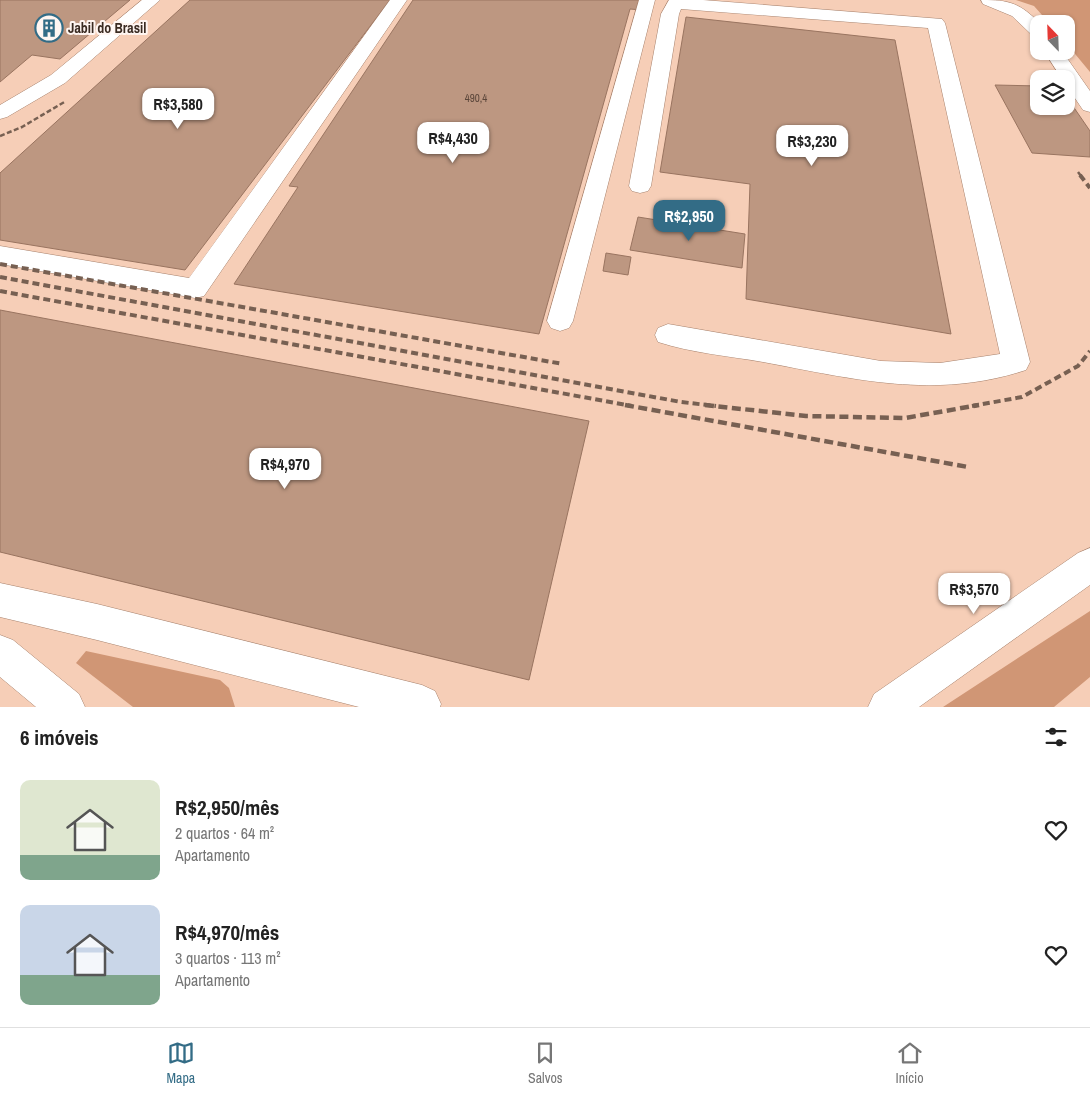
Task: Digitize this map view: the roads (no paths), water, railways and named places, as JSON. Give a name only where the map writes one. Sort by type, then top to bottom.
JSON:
[{"type":"main road","points":[[0,112],[58,79],[152,0]]},
{"type":"main road","points":[[0,255],[195,289],[399,0]]},
{"type":"main road","points":[[560,321],[647,0]]},
{"type":"main road","points":[[988,0],[1018,12],[1030,23]]},
{"type":"main road","points":[[640,186],[670,14],[676,1],[936,23],[1016,362],[987,369],[940,375],[881,372],[668,335]]},
{"type":"main road","points":[[1059,60],[1090,106]]},
{"type":"main road","points":[[886,707],[1090,565]]},
{"type":"main road","points":[[0,600],[97,622],[422,704],[421,707]]},
{"type":"main road","points":[[0,653],[66,707]]},
{"type":"railway","points":[[0,136],[22,127],[66,101]]},
{"type":"railway","points":[[1078,172],[1081,176]]},
{"type":"railway","points":[[1080,175],[1090,188]]},
{"type":"railway","points":[[0,264],[563,364]]},
{"type":"railway","points":[[0,277],[681,402],[716,406]]},
{"type":"railway","points":[[0,291],[632,406]]},
{"type":"railway","points":[[972,406],[1022,397],[1078,366],[1090,351]]},
{"type":"railway","points":[[625,405],[968,467]]},
{"type":"railway","points":[[705,405],[806,416],[905,418],[979,405]]},
{"type":"place","name":"Jabil do Brasil","points":[[49,28]]}]
